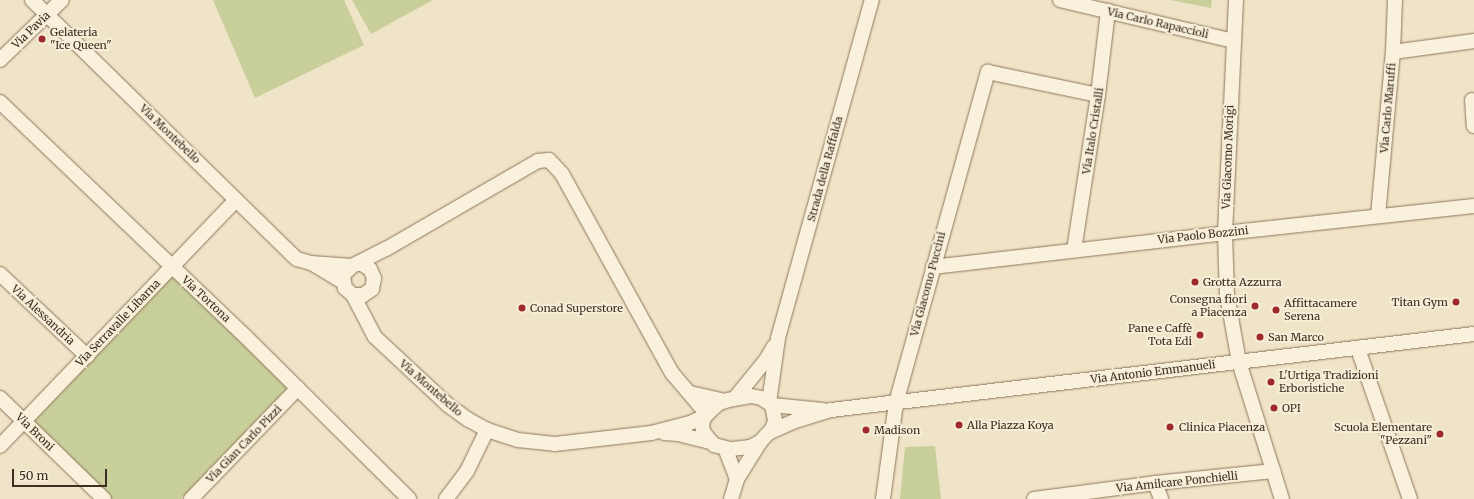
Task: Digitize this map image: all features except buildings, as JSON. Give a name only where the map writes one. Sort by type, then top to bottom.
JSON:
[{"type":"street","name":"Via Montebello","points":[[32,0],[297,259],[311,263],[354,265]]},
{"type":"street","name":"Via Pavia","points":[[0,60],[62,0]]},
{"type":"street","name":"Strada della Raffalda","points":[[770,432],[775,421],[771,404],[778,338],[872,0]]},
{"type":"street","name":"Via Carlo Rapaccioli","points":[[1060,0],[1233,41]]},
{"type":"street","name":"Via Giacomo Morigi","points":[[1236,0],[1225,233],[1227,295],[1239,362],[1282,499]]},
{"type":"street","name":"Via Carlo Maruffi","points":[[1378,216],[1393,52],[1395,0]]},
{"type":"street","name":"Via Italo Cristalli","points":[[1074,250],[1098,94],[1108,11]]},
{"type":"street","points":[[1393,52],[1474,41]]},
{"type":"street","name":"Via Giacomo Puccini","points":[[883,499],[896,403],[988,72],[1098,94]]},
{"type":"street","points":[[1472,100],[1474,126]]},
{"type":"street","name":"Via Tortona","points":[[0,102],[246,337],[409,499]]},
{"type":"street","points":[[370,291],[363,295],[353,295],[345,288],[343,282],[345,273],[354,265],[538,161],[549,160],[562,174],[672,373],[690,392],[706,414],[702,424],[703,432],[710,442],[714,445],[725,448],[740,449],[750,447],[760,442]]},
{"type":"street","name":"Via Serravalle Libarna","points":[[0,446],[236,200]]},
{"type":"street","name":"Via Paolo Bozzini","points":[[933,267],[1474,206]]},
{"type":"street","points":[[366,322],[370,291],[374,284],[373,273],[386,248]]},
{"type":"street","name":"Via Montebello","points":[[311,263],[343,282]]},
{"type":"street","points":[[354,265],[366,266],[373,273]]},
{"type":"street","name":"Via Alessandria","points":[[0,274],[87,356]]},
{"type":"street","name":"Via Montebello","points":[[353,295],[375,337],[448,405],[469,420],[487,430],[518,440],[555,444],[651,432],[690,423],[706,414]]},
{"type":"street","name":"Via Antonio Emmanueli","points":[[770,432],[795,421],[831,410],[1358,349],[1474,334]]},
{"type":"street","name":"Strada della Raffalda","points":[[706,414],[730,400],[766,360],[778,338]]},
{"type":"street","points":[[1358,349],[1410,499]]},
{"type":"street","name":"Via Gian Carlo Pizzi","points":[[191,499],[298,388]]},
{"type":"street","points":[[690,392],[730,400],[751,396],[761,398],[771,404]]},
{"type":"street","name":"Via Broni","points":[[0,398],[104,499]]},
{"type":"street","name":"Via Antonio Emmanueli","points":[[771,404],[831,410]]},
{"type":"street","points":[[446,499],[467,471],[487,430]]},
{"type":"street","name":"Via Montebello","points":[[651,432],[678,434],[710,442]]},
{"type":"street","points":[[731,499],[737,479],[760,442],[770,432]]},
{"type":"street","points":[[725,448],[737,479]]},
{"type":"street","name":"Via Amilcare Ponchielli","points":[[1042,499],[1155,483],[1273,471]]},
{"type":"street","points":[[1155,483],[1161,499]]},
{"type":"green space","points":[[213,0],[344,0],[364,45],[255,98]]},
{"type":"green space","points":[[352,0],[433,0],[371,34]]},
{"type":"green space","points":[[1170,0],[1212,0],[1211,8]]},
{"type":"green space","points":[[171,274],[289,387],[181,499],[112,499],[31,420]]},
{"type":"green space","points":[[935,446],[941,499],[900,499],[905,447]]},
{"type":"place","name":"Gelateria \"Ice Queen\"","points":[[42,39]]},
{"type":"place","name":"Grotta Azzurra","points":[[1195,282]]},
{"type":"place","name":"Titan Gym","points":[[1456,302]]},
{"type":"place","name":"Consegna fiori a Piacenza","points":[[1255,306]]},
{"type":"place","name":"Conad Superstore","points":[[522,308]]},
{"type":"place","name":"Affittacamere Serena","points":[[1276,310]]},
{"type":"place","name":"Pane e Caffè Tota Edi","points":[[1200,335]]},
{"type":"place","name":"San Marco","points":[[1260,337]]},
{"type":"place","name":"L'Urtiga Tradizioni Erboristiche","points":[[1271,382]]},
{"type":"place","name":"OPI","points":[[1274,408]]},
{"type":"place","name":"Alla Piazza Koya","points":[[959,425]]},
{"type":"place","name":"Clinica Piacenza","points":[[1170,427]]},
{"type":"place","name":"Madison","points":[[866,430]]},
{"type":"place","name":"Scuola Elementare \"Pezzani\"","points":[[1440,434]]}]
